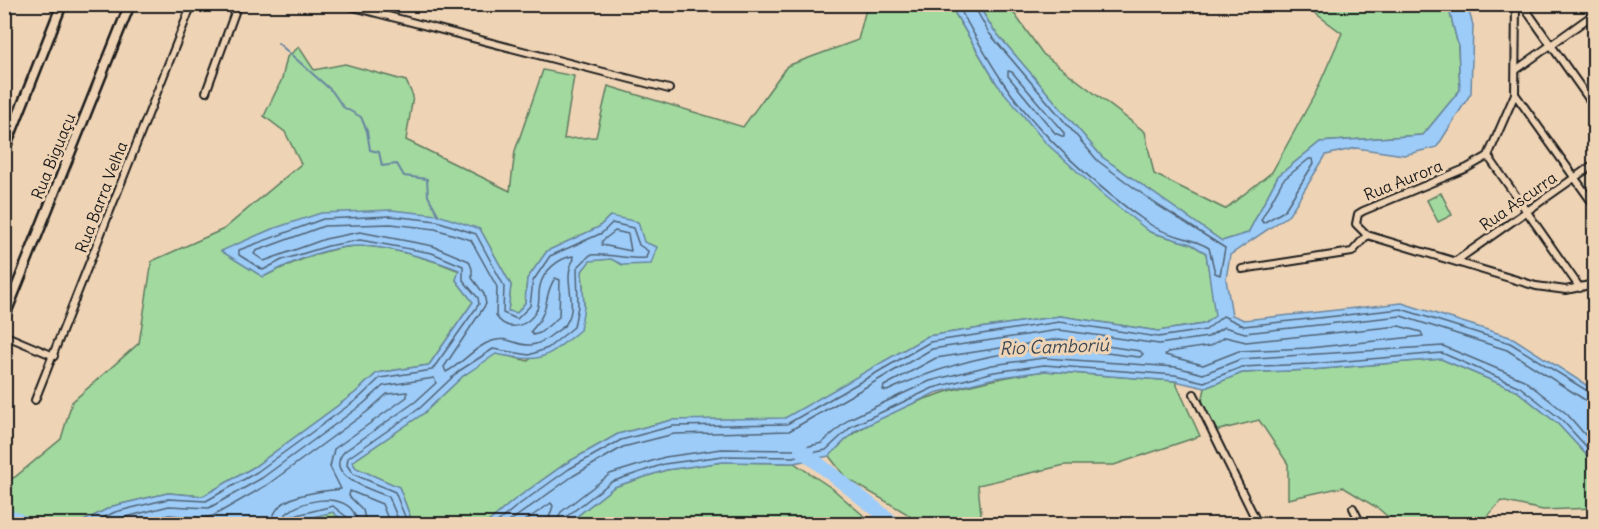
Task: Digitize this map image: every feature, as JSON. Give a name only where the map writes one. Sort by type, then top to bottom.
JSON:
[{"type":"street","points":[[4,151],[62,4]]},
{"type":"street","name":"Rua Biguaçu","points":[[4,318],[130,4]]},
{"type":"street","points":[[178,4],[191,7]]},
{"type":"street","points":[[206,92],[238,4]]},
{"type":"street","points":[[342,4],[669,89]]},
{"type":"street","points":[[1516,4],[1515,94],[1488,156],[1580,288]]},
{"type":"street","points":[[1522,4],[1594,106]]},
{"type":"street","name":"Rua Barra Velha","points":[[35,400],[191,7]]},
{"type":"street","points":[[1516,70],[1594,14]]},
{"type":"street","points":[[1515,94],[1594,205]]},
{"type":"street","name":"Rua Aurora","points":[[1367,235],[1356,224],[1358,214],[1467,168],[1488,156]]},
{"type":"street","name":"Rua Ascurra","points":[[1456,261],[1594,164]]},
{"type":"street","points":[[1242,268],[1352,252],[1367,235],[1536,286],[1566,290],[1594,284]]},
{"type":"street","points":[[4,335],[54,356]]},
{"type":"street","points":[[1194,394],[1258,525]]},
{"type":"street","points":[[1353,508],[1361,525]]},
{"type":"green space","points":[[867,5],[950,5],[997,84],[1150,232],[1191,244],[1206,253],[1216,316],[1204,324],[1158,331],[1060,316],[928,336],[785,419],[672,420],[618,434],[565,464],[513,501],[486,524],[413,524],[399,487],[356,468],[352,462],[424,413],[463,376],[496,353],[528,361],[584,307],[582,271],[590,260],[612,259],[623,265],[644,242],[610,216],[599,227],[547,251],[527,279],[525,303],[517,313],[508,311],[511,285],[480,229],[272,229],[222,251],[263,277],[298,261],[336,249],[360,246],[397,251],[460,271],[456,280],[473,302],[429,365],[377,373],[355,393],[254,467],[203,496],[168,493],[113,506],[78,524],[31,524],[5,511],[5,481],[15,477],[61,439],[72,402],[139,343],[152,261],[224,229],[301,164],[285,132],[264,116],[282,79],[287,57],[299,47],[314,70],[345,64],[406,81],[413,96],[406,140],[510,191],[515,151],[543,70],[574,76],[564,139],[596,137],[608,86],[743,127],[787,66],[858,40]]},
{"type":"green space","points":[[978,5],[1008,5],[1043,54],[1145,132],[1154,174],[1225,209],[1272,172],[1316,92],[1342,33],[1304,5],[1448,5],[1458,45],[1460,90],[1423,135],[1320,142],[1278,176],[1248,233],[1222,241],[1102,157],[993,29]]},
{"type":"green space","points":[[1441,193],[1452,215],[1438,222],[1427,200]]},
{"type":"green space","points":[[1441,359],[1517,391],[1558,424],[1594,463],[1594,508],[1543,510],[1501,501],[1480,524],[1396,524],[1379,509],[1343,487],[1288,499],[1288,464],[1259,420],[1215,431],[1202,402],[1205,388],[1242,373]]},
{"type":"green space","points":[[1045,371],[1175,381],[1200,436],[1114,465],[1065,465],[978,485],[982,524],[918,524],[906,513],[846,478],[829,456],[857,431],[902,408],[948,391],[996,379]]},
{"type":"green space","points":[[723,462],[794,463],[833,489],[873,524],[567,524],[614,487],[666,470]]},
{"type":"green space","points":[[333,512],[346,524],[284,524]]},
{"type":"water","name":"Rio Camboriú","points":[[950,5],[978,5],[993,29],[1102,157],[1222,241],[1248,233],[1278,176],[1320,142],[1423,135],[1460,90],[1458,45],[1448,5],[1467,5],[1473,25],[1471,93],[1437,147],[1404,155],[1356,148],[1326,155],[1289,215],[1230,255],[1226,279],[1232,315],[1244,320],[1402,303],[1513,338],[1594,390],[1594,463],[1558,424],[1517,391],[1441,359],[1242,373],[1205,388],[1175,381],[1045,371],[995,378],[935,393],[855,431],[829,456],[794,463],[723,462],[666,470],[614,487],[567,524],[486,524],[513,501],[565,464],[618,434],[672,420],[785,418],[928,336],[1060,316],[1158,331],[1204,324],[1215,316],[1206,253],[1191,244],[1150,232],[1103,195],[1045,142],[997,84]]},
{"type":"water","points":[[391,210],[438,215],[480,229],[511,285],[508,311],[517,313],[525,303],[527,279],[547,251],[599,227],[610,216],[638,222],[644,242],[657,247],[651,264],[623,265],[611,259],[590,261],[582,271],[584,307],[580,330],[558,348],[542,357],[524,358],[496,354],[463,376],[424,413],[352,462],[356,468],[399,487],[413,524],[346,524],[333,512],[284,524],[78,524],[113,506],[168,493],[203,496],[254,467],[355,393],[377,373],[429,365],[473,302],[456,280],[459,270],[411,254],[360,246],[335,249],[310,256],[263,277],[221,251],[272,229],[321,213]]},
{"type":"waterway","points":[[278,43],[332,91],[343,107],[361,117],[367,131],[370,150],[379,152],[382,166],[397,164],[404,176],[427,179],[428,196],[439,216]]},
{"type":"waterway","points":[[801,450],[895,524]]},
{"type":"waterway","points":[[4,514],[27,524]]}]
